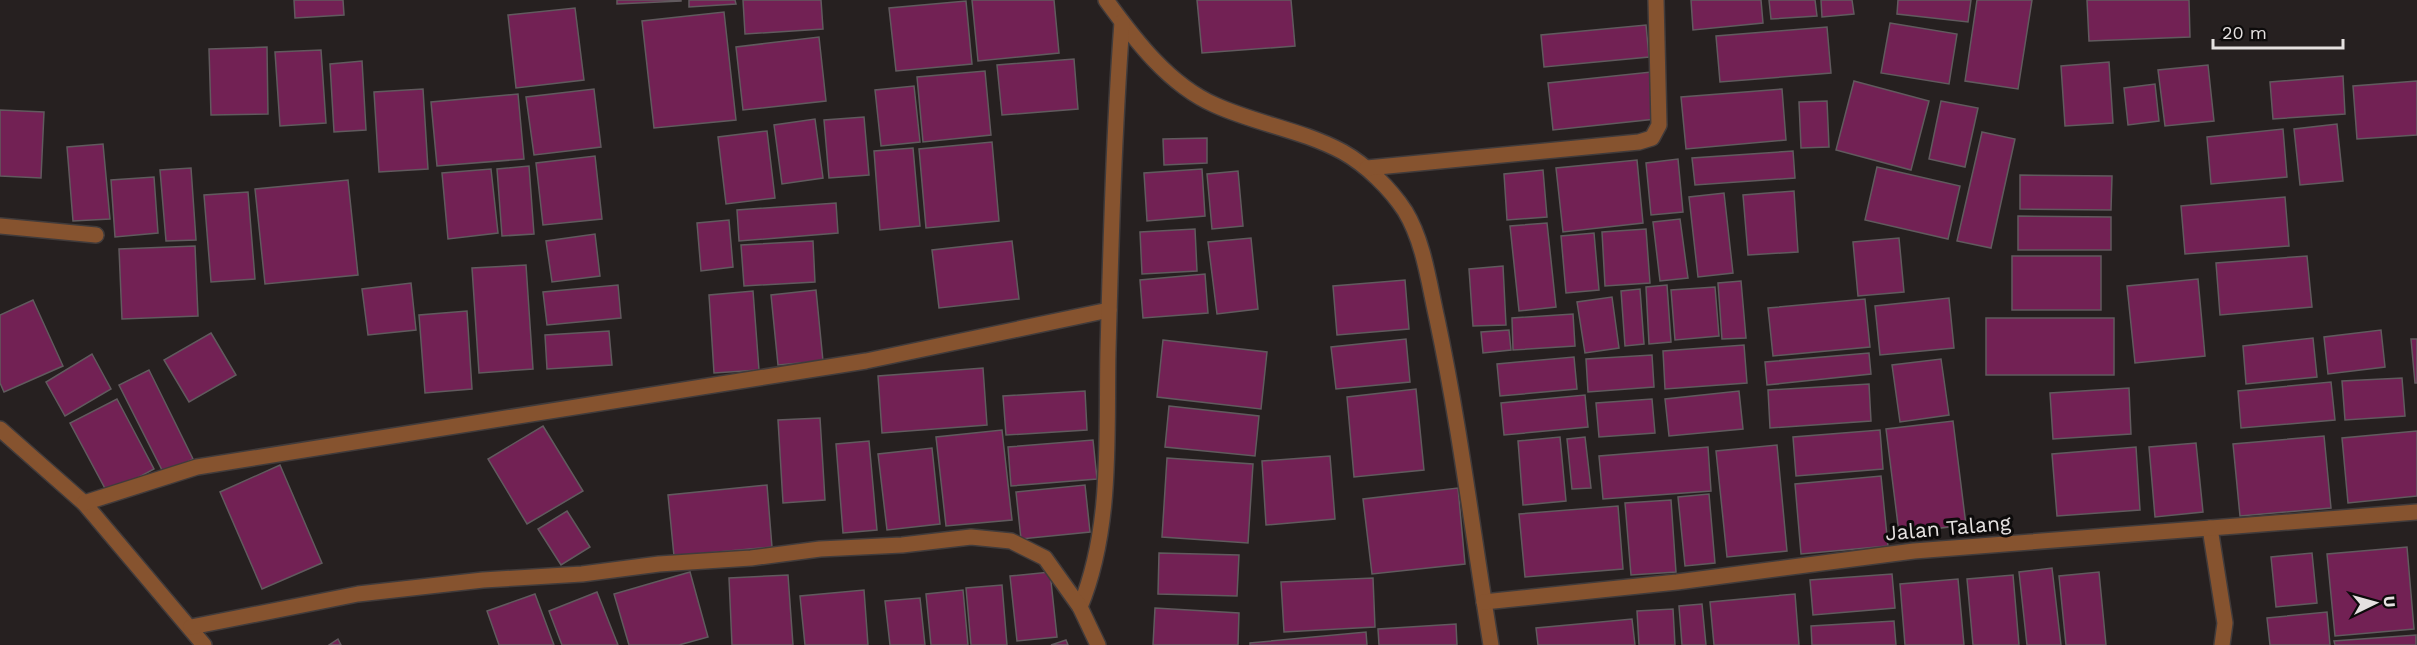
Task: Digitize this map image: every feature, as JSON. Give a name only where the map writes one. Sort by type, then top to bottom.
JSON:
[{"type":"street","points":[[1106,0],[1147,53],[1180,82],[1214,105],[1309,135],[1367,168],[1405,211],[1423,255],[1455,402],[1491,645]]},
{"type":"street","points":[[1367,168],[1639,142],[1652,138],[1659,125],[1656,0]]},
{"type":"street","points":[[1080,607],[1093,576],[1104,494],[1113,134],[1122,22]]},
{"type":"street","points":[[0,226],[96,234]]},
{"type":"street","points":[[84,503],[197,467],[866,361],[1109,310]]},
{"type":"street","points":[[0,429],[84,503],[204,645]]},
{"type":"street","name":"Jalan Talang","points":[[1484,602],[1677,582],[1914,551],[2417,512]]},
{"type":"street","points":[[2210,528],[2225,623],[2222,645]]},
{"type":"street","points":[[191,627],[358,594],[483,579],[582,574],[659,564],[751,558],[820,549],[902,545],[971,537],[1011,541],[1045,558],[1080,607],[1098,645]]},
{"type":"building","points":[[294,0],[343,0],[344,15],[295,18]]},
{"type":"building","points":[[617,0],[681,0],[681,1],[617,4]]},
{"type":"building","points":[[689,0],[735,0],[736,4],[689,7]]},
{"type":"building","points":[[743,0],[821,0],[823,29],[745,34]]},
{"type":"building","points":[[972,0],[1054,0],[1059,53],[978,61]]},
{"type":"building","points":[[1197,0],[1291,0],[1295,46],[1202,53]]},
{"type":"building","points":[[1691,0],[1761,0],[1763,23],[1693,30]]},
{"type":"building","points":[[1769,0],[1815,0],[1817,16],[1771,19]]},
{"type":"building","points":[[1821,0],[1852,0],[1854,14],[1822,17]]},
{"type":"building","points":[[1898,0],[1971,0],[1968,22],[1897,14]]},
{"type":"building","points":[[1977,0],[2032,0],[2018,89],[1965,81]]},
{"type":"building","points":[[2087,0],[2189,0],[2190,37],[2089,41]]},
{"type":"building","points":[[966,1],[972,64],[896,71],[889,8]]},
{"type":"building","points":[[575,8],[584,80],[516,88],[508,15]]},
{"type":"building","points":[[724,12],[736,120],[654,128],[642,21]]},
{"type":"building","points":[[1890,23],[1957,34],[1949,84],[1881,73]]},
{"type":"building","points":[[1646,25],[1649,57],[1544,67],[1541,35]]},
{"type":"building","points":[[1827,27],[1831,73],[1720,82],[1716,36]]},
{"type":"building","points":[[819,37],[826,101],[743,110],[736,47]]},
{"type":"building","points":[[267,47],[268,114],[211,115],[209,49]]},
{"type":"building","points":[[321,50],[326,123],[280,126],[275,52]]},
{"type":"building","points":[[1074,59],[1078,109],[1002,115],[997,65]]},
{"type":"building","points":[[362,61],[366,130],[334,132],[330,64]]},
{"type":"building","points":[[2109,62],[2113,123],[2065,126],[2061,66]]},
{"type":"building","points":[[2208,65],[2214,121],[2165,126],[2158,70]]},
{"type":"building","points":[[985,71],[991,135],[923,142],[917,77]]},
{"type":"building","points":[[1651,72],[1656,119],[1553,130],[1548,83]]},
{"type":"building","points":[[2343,76],[2345,114],[2273,119],[2270,82]]},
{"type":"building","points":[[1854,81],[1929,101],[1911,170],[1836,150]]},
{"type":"building","points":[[2417,81],[2417,135],[2357,139],[2353,86]]},
{"type":"building","points":[[2155,84],[2159,121],[2128,125],[2124,88]]},
{"type":"building","points":[[914,86],[920,142],[881,146],[875,90]]},
{"type":"building","points":[[423,89],[428,169],[379,172],[374,92]]},
{"type":"building","points":[[594,89],[601,147],[534,155],[526,97]]},
{"type":"building","points":[[1782,89],[1786,140],[1686,149],[1681,97]]},
{"type":"building","points":[[518,94],[524,159],[437,166],[431,102]]},
{"type":"building","points":[[1827,101],[1829,147],[1801,148],[1799,102]]},
{"type":"building","points":[[1941,101],[1978,108],[1965,167],[1929,159]]},
{"type":"building","points":[[0,110],[44,112],[41,178],[0,176]]},
{"type":"building","points":[[864,117],[869,175],[829,178],[824,120]]},
{"type":"building","points":[[815,119],[823,178],[782,184],[774,125]]},
{"type":"building","points":[[2337,124],[2343,181],[2300,185],[2294,129]]},
{"type":"building","points":[[2283,129],[2287,177],[2211,184],[2207,137]]},
{"type":"building","points":[[767,131],[775,198],[726,204],[718,137]]},
{"type":"building","points":[[1982,132],[2015,139],[1991,248],[1957,241]]},
{"type":"building","points":[[1207,138],[1207,163],[1164,165],[1163,139]]},
{"type":"building","points":[[992,142],[999,221],[926,228],[919,149]]},
{"type":"building","points":[[103,144],[110,219],[73,221],[67,147]]},
{"type":"building","points":[[913,148],[920,226],[880,230],[874,151]]},
{"type":"building","points":[[1793,151],[1795,178],[1695,185],[1692,158]]},
{"type":"building","points":[[595,156],[602,219],[543,225],[536,163]]},
{"type":"building","points":[[1678,159],[1683,212],[1651,215],[1646,163]]},
{"type":"building","points":[[1637,160],[1643,223],[1563,232],[1556,168]]},
{"type":"building","points":[[529,166],[534,234],[502,236],[497,169]]},
{"type":"building","points":[[1877,167],[1960,186],[1948,239],[1865,220]]},
{"type":"building","points":[[191,168],[196,240],[166,241],[160,170]]},
{"type":"building","points":[[491,169],[498,233],[448,239],[442,173]]},
{"type":"building","points":[[1202,169],[1205,216],[1147,221],[1144,173]]},
{"type":"building","points":[[1543,170],[1547,217],[1507,220],[1504,174]]},
{"type":"building","points":[[1238,171],[1243,226],[1212,229],[1207,174]]},
{"type":"building","points":[[2020,175],[2112,176],[2111,210],[2020,209]]},
{"type":"building","points":[[154,177],[158,233],[115,237],[111,180]]},
{"type":"building","points":[[348,180],[358,275],[265,284],[255,189]]},
{"type":"building","points":[[1794,191],[1798,252],[1748,255],[1743,195]]},
{"type":"building","points":[[248,192],[255,279],[211,282],[204,195]]},
{"type":"building","points":[[1724,193],[1733,273],[1698,277],[1689,197]]},
{"type":"building","points":[[2285,197],[2289,246],[2185,254],[2181,206]]},
{"type":"building","points":[[836,203],[838,233],[739,241],[737,210]]},
{"type":"building","points":[[2018,216],[2111,217],[2111,250],[2018,250]]},
{"type":"building","points":[[1680,219],[1688,278],[1660,281],[1653,222]]},
{"type":"building","points":[[729,220],[733,267],[701,271],[697,223]]},
{"type":"building","points":[[1547,223],[1556,307],[1519,311],[1510,226]]},
{"type":"building","points":[[1195,229],[1197,271],[1142,274],[1140,232]]},
{"type":"building","points":[[1646,229],[1650,283],[1605,286],[1602,232]]},
{"type":"building","points":[[1594,233],[1599,290],[1566,293],[1561,236]]},
{"type":"building","points":[[595,234],[600,276],[552,282],[546,241]]},
{"type":"building","points":[[1251,238],[1258,309],[1217,314],[1208,242]]},
{"type":"building","points":[[1899,238],[1904,292],[1858,296],[1853,242]]},
{"type":"building","points":[[813,241],[815,282],[744,286],[741,245]]},
{"type":"building","points":[[1012,241],[1019,299],[939,308],[932,250]]},
{"type":"building","points":[[195,246],[198,316],[122,319],[119,249]]},
{"type":"building","points":[[2012,256],[2101,256],[2101,310],[2012,310]]},
{"type":"building","points":[[2307,256],[2312,307],[2220,315],[2216,263]]},
{"type":"building","points":[[526,265],[533,369],[479,373],[472,268]]},
{"type":"building","points":[[1503,266],[1506,325],[1473,326],[1469,269]]},
{"type":"building","points":[[1205,274],[1208,313],[1143,318],[1140,280]]},
{"type":"building","points":[[2198,279],[2205,356],[2135,363],[2127,286]]},
{"type":"building","points":[[1405,280],[1409,329],[1337,335],[1333,286]]},
{"type":"building","points":[[1741,281],[1746,338],[1722,339],[1718,283]]},
{"type":"building","points":[[411,283],[416,330],[368,335],[362,289]]},
{"type":"building","points":[[618,285],[621,318],[547,325],[543,292]]},
{"type":"building","points":[[1667,285],[1671,342],[1649,344],[1646,287]]},
{"type":"building","points":[[1715,287],[1719,336],[1675,340],[1671,290]]},
{"type":"building","points":[[1640,289],[1644,344],[1625,346],[1621,291]]},
{"type":"building","points":[[816,290],[823,361],[778,365],[771,295]]},
{"type":"building","points":[[753,291],[759,370],[714,373],[709,295]]},
{"type":"building","points":[[1612,297],[1619,348],[1585,353],[1577,302]]},
{"type":"building","points":[[1949,298],[1954,348],[1880,355],[1875,306]]},
{"type":"building","points":[[1865,299],[1870,347],[1773,356],[1768,308]]},
{"type":"building","points":[[33,300],[63,366],[4,392],[0,383],[0,315]]},
{"type":"building","points":[[467,311],[472,389],[425,393],[419,315]]},
{"type":"building","points":[[1573,314],[1575,346],[1513,350],[1512,318]]},
{"type":"building","points":[[1986,318],[2114,318],[2114,375],[1986,375]]},
{"type":"building","points":[[1509,330],[1511,350],[1483,353],[1481,332]]},
{"type":"building","points":[[2381,330],[2385,367],[2328,374],[2324,337]]},
{"type":"building","points":[[609,331],[612,365],[547,369],[545,335]]},
{"type":"building","points":[[211,333],[236,375],[189,402],[164,360]]},
{"type":"building","points":[[2313,338],[2317,377],[2246,384],[2243,346]]},
{"type":"building","points":[[1406,339],[1410,382],[1336,389],[1331,347]]},
{"type":"building","points":[[2411,339],[2417,339],[2417,383],[2415,383]]},
{"type":"building","points":[[1163,340],[1267,352],[1261,409],[1157,397]]},
{"type":"building","points":[[1744,345],[1747,383],[1665,389],[1663,351]]},
{"type":"building","points":[[1869,353],[1871,374],[1767,385],[1765,362]]},
{"type":"building","points":[[92,354],[111,389],[65,416],[46,382]]},
{"type":"building","points":[[1652,355],[1654,387],[1588,392],[1586,359]]},
{"type":"building","points":[[1574,357],[1577,389],[1500,396],[1497,364]]},
{"type":"building","points":[[1941,359],[1949,415],[1900,422],[1892,365]]},
{"type":"building","points":[[983,368],[987,425],[882,433],[878,376]]},
{"type":"building","points":[[149,370],[193,459],[164,474],[119,385]]},
{"type":"building","points":[[2402,378],[2405,416],[2345,420],[2342,381]]},
{"type":"building","points":[[2331,382],[2335,420],[2241,428],[2238,391]]},
{"type":"building","points":[[1869,384],[1871,421],[1770,428],[1768,390]]},
{"type":"building","points":[[2129,388],[2131,434],[2053,439],[2050,393]]},
{"type":"building","points":[[1416,389],[1424,470],[1354,477],[1347,397]]},
{"type":"building","points":[[1085,391],[1087,430],[1006,435],[1003,396]]},
{"type":"building","points":[[1739,391],[1743,429],[1669,436],[1665,399]]},
{"type":"building","points":[[1585,395],[1588,427],[1504,435],[1501,403]]},
{"type":"building","points":[[117,399],[154,469],[108,494],[70,423]]},
{"type":"building","points":[[1652,399],[1655,433],[1599,437],[1596,403]]},
{"type":"building","points":[[1169,406],[1259,416],[1255,456],[1165,447]]},
{"type":"building","points":[[820,418],[825,500],[783,503],[778,420]]},
{"type":"building","points":[[1953,421],[1966,525],[1899,533],[1886,429]]},
{"type":"building","points":[[543,426],[583,491],[527,524],[488,459]]},
{"type":"building","points":[[1002,430],[1012,520],[946,526],[936,437]]},
{"type":"building","points":[[1880,430],[1883,469],[1796,476],[1793,437]]},
{"type":"building","points":[[2417,431],[2417,496],[2348,503],[2342,438]]},
{"type":"building","points":[[2324,436],[2331,508],[2240,516],[2233,444]]},
{"type":"building","points":[[1560,437],[1566,501],[1523,505],[1518,441]]},
{"type":"building","points":[[1585,437],[1591,488],[1572,489],[1567,439]]},
{"type":"building","points":[[1093,440],[1097,479],[1011,486],[1008,447]]},
{"type":"building","points":[[869,441],[877,530],[843,533],[836,444]]},
{"type":"building","points":[[2196,443],[2203,512],[2155,517],[2149,447]]},
{"type":"building","points":[[1777,445],[1787,551],[1727,557],[1716,451]]},
{"type":"building","points":[[1708,447],[1711,491],[1603,499],[1599,456]]},
{"type":"building","points":[[2136,447],[2140,510],[2057,516],[2052,454]]},
{"type":"building","points":[[932,448],[940,524],[887,530],[878,454]]},
{"type":"building","points":[[1330,456],[1335,519],[1266,525],[1262,461]]},
{"type":"building","points":[[1167,458],[1253,464],[1248,543],[1162,537]]},
{"type":"building","points":[[280,465],[322,563],[262,589],[220,492]]},
{"type":"building","points":[[1881,476],[1888,546],[1801,554],[1795,484]]},
{"type":"building","points":[[767,485],[772,547],[674,556],[668,495]]},
{"type":"building","points":[[1085,485],[1090,532],[1021,539],[1016,492]]},
{"type":"building","points":[[1458,488],[1465,564],[1372,574],[1363,499]]},
{"type":"building","points":[[1709,494],[1715,563],[1685,566],[1678,497]]},
{"type":"building","points":[[1671,500],[1676,572],[1631,575],[1625,503]]},
{"type":"building","points":[[1618,506],[1623,569],[1525,577],[1519,514]]},
{"type":"building","points":[[567,511],[590,547],[561,565],[538,529]]},
{"type":"building","points":[[2407,547],[2414,629],[2335,636],[2327,554]]},
{"type":"building","points":[[1159,553],[1239,555],[1237,596],[1158,594]]},
{"type":"building","points":[[2312,553],[2317,603],[2276,607],[2271,557]]},
{"type":"building","points":[[2052,568],[2061,645],[2027,645],[2019,572]]},
{"type":"building","points":[[690,572],[708,637],[679,645],[629,645],[614,594]]},
{"type":"building","points":[[1050,572],[1057,637],[1017,641],[1010,576]]},
{"type":"building","points":[[2099,572],[2106,645],[2066,645],[2059,576]]},
{"type":"building","points":[[1892,574],[1895,608],[1813,615],[1810,580]]},
{"type":"building","points":[[788,575],[793,645],[732,645],[729,578]]},
{"type":"building","points":[[2013,575],[2019,645],[1973,645],[1967,579]]},
{"type":"building","points":[[1373,578],[1375,627],[1284,632],[1281,582]]},
{"type":"building","points":[[1958,579],[1964,645],[1905,645],[1900,584]]},
{"type":"building","points":[[1002,585],[1007,645],[971,645],[966,588]]},
{"type":"building","points":[[864,590],[868,645],[805,645],[800,596]]},
{"type":"building","points":[[963,590],[968,645],[931,645],[926,594]]},
{"type":"building","points":[[597,592],[618,645],[562,645],[549,611]]},
{"type":"building","points":[[535,594],[554,645],[499,645],[487,611]]},
{"type":"building","points":[[1795,594],[1799,645],[1714,645],[1710,602]]},
{"type":"building","points":[[920,598],[925,645],[890,645],[885,601]]},
{"type":"building","points":[[1702,604],[1706,645],[1682,645],[1679,606]]},
{"type":"building","points":[[1155,608],[1239,613],[1238,645],[1153,645]]},
{"type":"building","points":[[1673,609],[1675,645],[1639,645],[1637,611]]},
{"type":"building","points":[[2327,612],[2330,645],[2270,645],[2267,618]]},
{"type":"building","points":[[1632,619],[1635,645],[1538,645],[1536,628]]},
{"type":"building","points":[[1894,621],[1896,645],[1812,645],[1811,626]]},
{"type":"building","points":[[1456,624],[1457,645],[1379,645],[1378,629]]},
{"type":"building","points":[[1366,632],[1367,645],[1250,645],[1250,643]]},
{"type":"building","points":[[2416,635],[2416,645],[2335,645],[2334,641]]},
{"type":"building","points":[[338,639],[341,645],[329,645]]},
{"type":"building","points":[[1066,640],[1068,645],[1051,645]]}]
